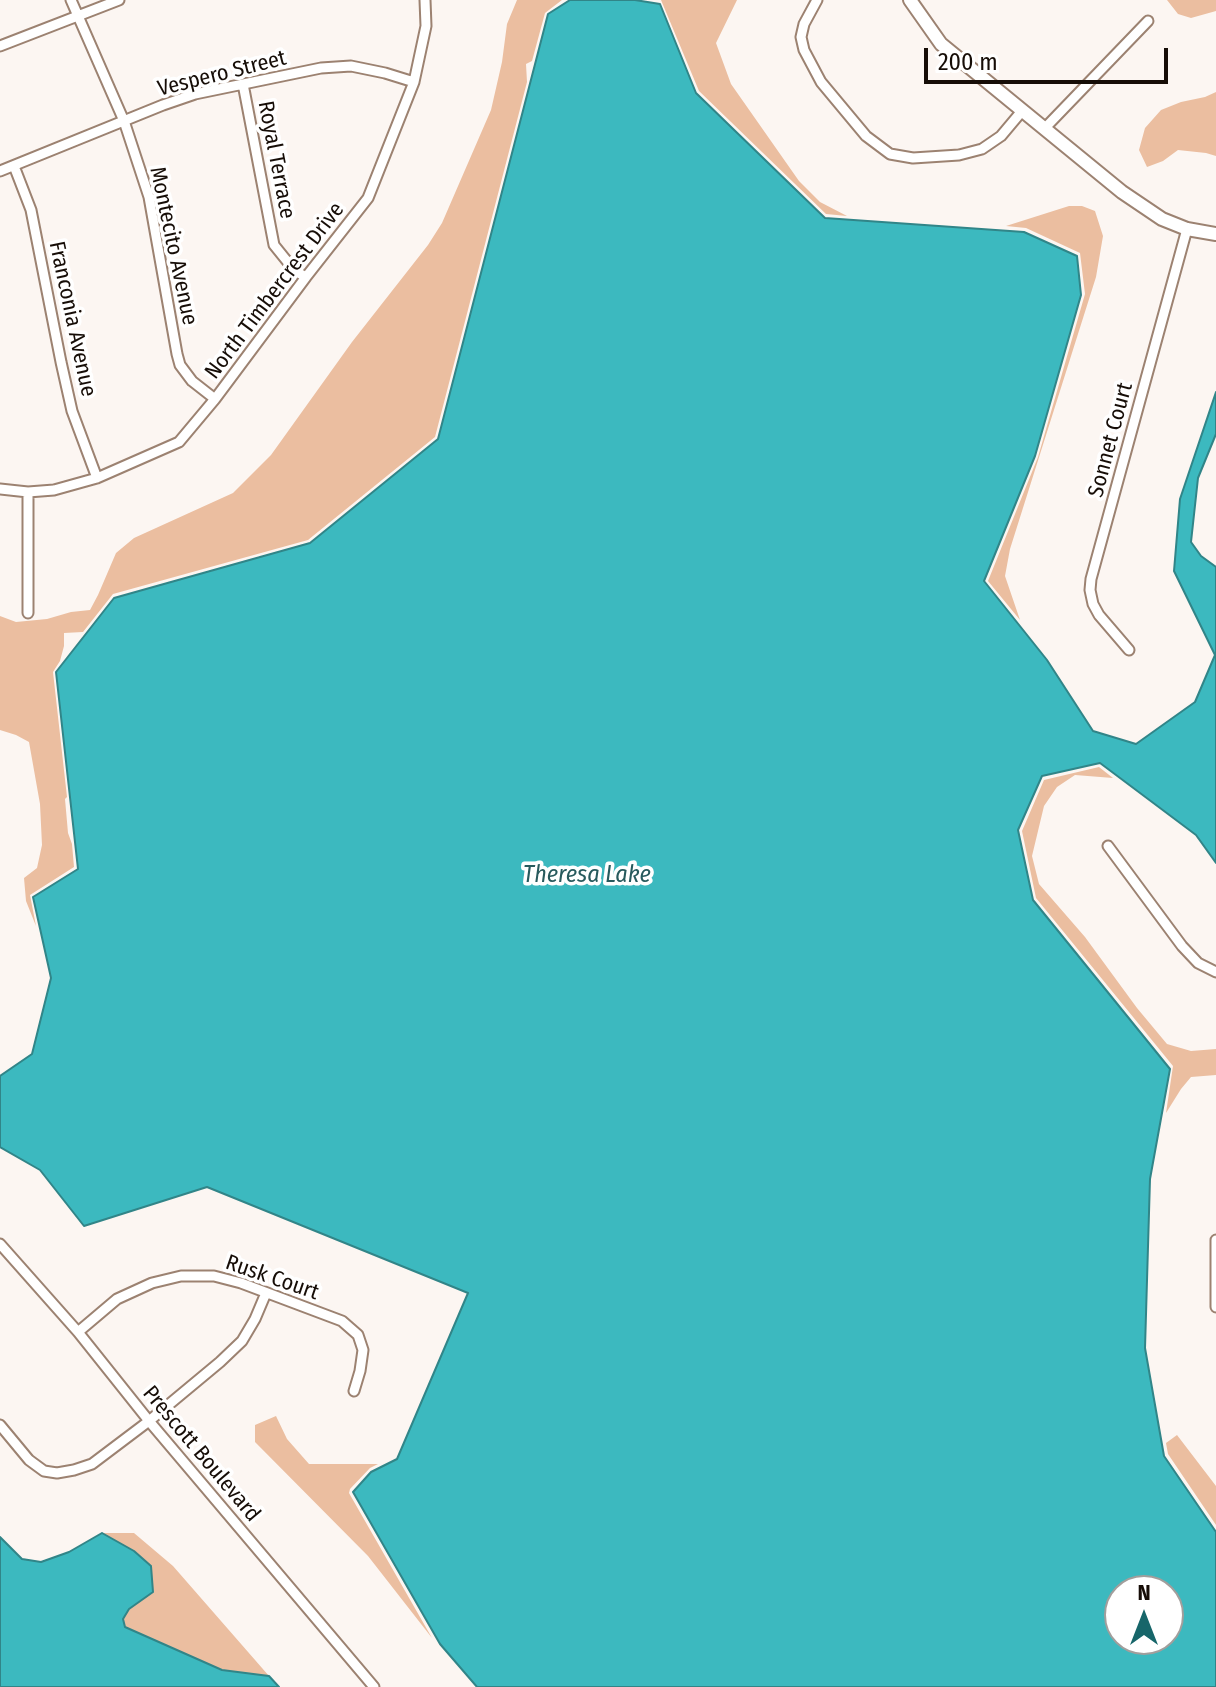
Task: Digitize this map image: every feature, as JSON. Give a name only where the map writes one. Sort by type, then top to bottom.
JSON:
[{"type":"street","name":"Montecito Avenue","points":[[71,0],[124,121],[149,197],[180,365],[192,381],[215,399]]},
{"type":"street","points":[[0,46],[119,0]]},
{"type":"street","name":"North Timbercrest Drive","points":[[0,489],[28,492],[54,490],[97,478],[179,442],[368,198],[414,82],[426,26],[425,0]]},
{"type":"street","points":[[817,0],[804,24],[801,37],[804,50],[821,82],[866,136],[890,154],[913,158],[959,155],[982,149],[1001,136],[1022,111]]},
{"type":"street","points":[[910,0],[941,44],[1146,209],[1187,229],[1216,234]]},
{"type":"street","points":[[1044,129],[1148,21]]},
{"type":"street","name":"Vespero Street","points":[[0,171],[195,94],[321,68],[351,66],[414,82]]},
{"type":"street","name":"Royal Terrace","points":[[243,84],[274,245],[295,271],[306,277]]},
{"type":"street","name":"Franconia Avenue","points":[[14,166],[31,210],[67,393],[97,478]]},
{"type":"street","name":"Sonnet Court","points":[[1129,650],[1093,604],[1091,579],[1187,229]]},
{"type":"street","points":[[28,492],[28,613]]},
{"type":"street","points":[[1108,846],[1182,946],[1198,963],[1216,972]]},
{"type":"street","points":[[1216,1240],[1216,1307]]},
{"type":"street","name":"Prescott Boulevard","points":[[0,1244],[78,1332],[149,1421],[374,1687]]},
{"type":"street","name":"Rusk Court","points":[[78,1332],[117,1299],[152,1283],[181,1276],[214,1276],[342,1321],[358,1335],[363,1350],[354,1391]]},
{"type":"street","points":[[0,1425],[29,1460],[44,1471],[57,1473],[92,1464],[149,1421],[242,1341],[266,1293]]},
{"type":"shaded area","points":[[517,0],[562,0],[545,13],[532,61],[526,64],[527,82],[435,437],[308,540],[113,594],[83,632],[64,633],[60,661],[53,672],[74,867],[30,895],[36,926],[26,901],[24,878],[37,868],[42,845],[40,804],[29,742],[0,730],[0,616],[16,622],[90,610],[116,553],[134,538],[233,493],[271,455],[442,223],[491,110],[507,24]]},
{"type":"shaded area","points":[[661,0],[737,0],[716,43],[731,84],[799,181],[820,202],[847,216],[826,214],[699,91]]},
{"type":"shaded area","points":[[1167,0],[1216,0],[1216,11],[1191,18],[1178,14]]},
{"type":"shaded area","points":[[1216,92],[1216,156],[1178,150],[1163,161],[1147,167],[1139,150],[1145,128],[1161,110]]},
{"type":"shaded area","points":[[1069,206],[1082,206],[1095,211],[1103,236],[1096,277],[1010,549],[1005,576],[1020,620],[988,581],[1038,457],[1085,294],[1080,253],[1026,228],[1006,226]]},
{"type":"shaded area","points":[[1099,767],[1113,778],[1075,775],[1057,787],[1044,806],[1032,856],[1039,884],[1085,937],[1167,1044],[1191,1051],[1216,1049],[1216,1075],[1191,1077],[1166,1113],[1173,1066],[1036,898],[1022,831],[1044,780]]},
{"type":"shaded area","points":[[276,1416],[287,1439],[309,1464],[378,1464],[370,1468],[349,1493],[432,1638],[368,1556],[255,1442],[255,1425]]},
{"type":"shaded area","points":[[1177,1435],[1216,1486],[1216,1525],[1168,1454],[1166,1443]]},
{"type":"shaded area","points":[[102,1533],[134,1533],[173,1566],[269,1676],[222,1670],[125,1627],[123,1620],[129,1609],[153,1592],[134,1551]]},
{"type":"water","name":"Theresa Lake","points":[[570,0],[635,0],[660,4],[696,93],[825,218],[1024,232],[1077,256],[1081,295],[1035,456],[984,581],[1047,660],[1093,731],[1136,744],[1195,702],[1215,655],[1174,571],[1180,499],[1216,392],[1216,434],[1198,478],[1191,542],[1201,556],[1216,567],[1216,863],[1196,835],[1100,763],[1042,776],[1018,830],[1033,900],[1170,1069],[1150,1179],[1145,1348],[1164,1456],[1216,1532],[1216,1687],[477,1687],[440,1644],[353,1492],[371,1472],[397,1459],[468,1293],[207,1187],[84,1226],[40,1170],[0,1147],[0,1076],[32,1054],[51,978],[33,897],[78,869],[56,672],[114,598],[310,543],[438,439],[548,14]]},
{"type":"water","points":[[102,1533],[134,1551],[151,1566],[153,1592],[129,1609],[123,1619],[125,1627],[222,1670],[269,1676],[279,1687],[0,1687],[0,1537],[22,1559],[41,1562],[69,1552]]}]
